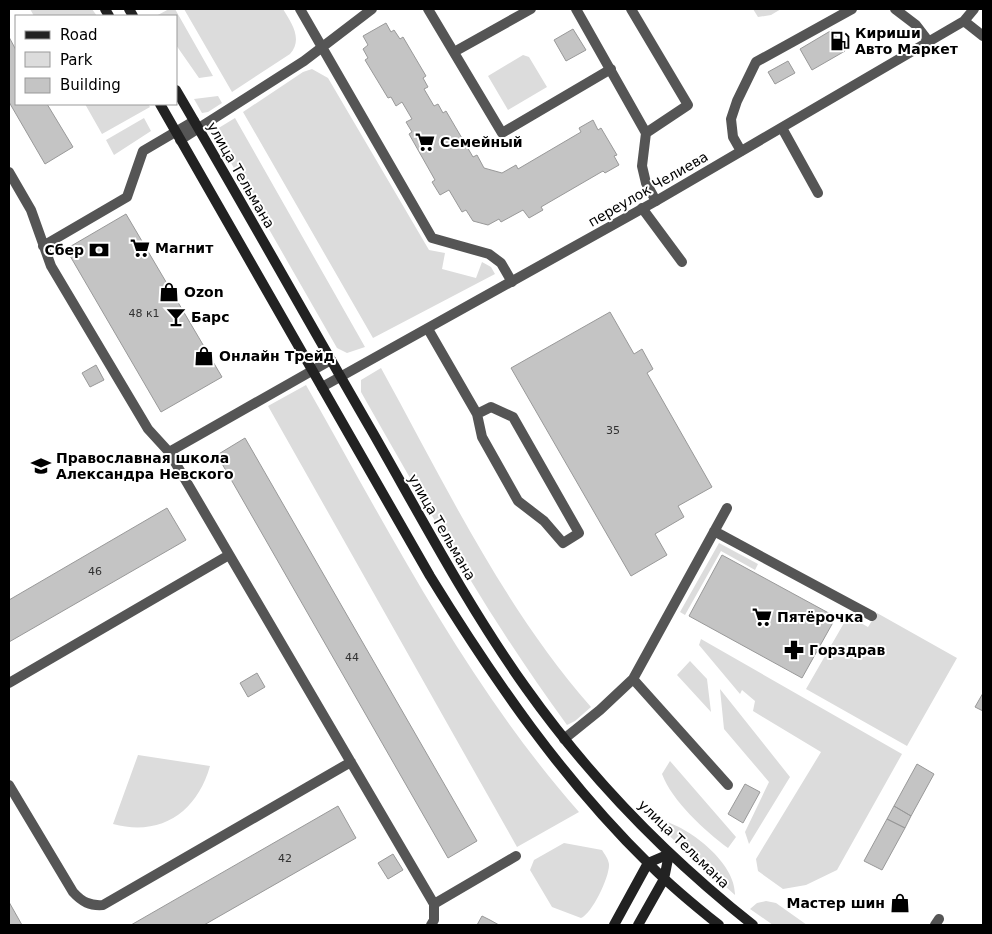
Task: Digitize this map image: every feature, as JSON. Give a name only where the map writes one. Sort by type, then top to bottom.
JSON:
[{"type":"street","points":[[300,9],[432,238],[489,254],[500,263],[512,282]]},
{"type":"street","points":[[44,246],[127,197],[142,151],[178,136],[304,61],[372,9]]},
{"type":"street","points":[[428,9],[502,133],[611,69]]},
{"type":"street","points":[[454,52],[531,9]]},
{"type":"street","points":[[576,9],[646,133],[642,166],[646,183],[656,201]]},
{"type":"street","points":[[631,9],[688,106],[646,133]]},
{"type":"street","points":[[741,151],[733,137],[731,119],[737,101],[756,62],[852,9]]},
{"type":"street","points":[[895,9],[916,24],[929,42]]},
{"type":"street","name":"переулок Челиева","points":[[322,387],[656,201],[782,128],[964,21],[974,9]]},
{"type":"street","points":[[964,21],[983,36]]},
{"type":"street","name":"улица Тельмана","points":[[178,94],[476,611],[526,688],[564,739],[604,786],[669,854],[752,925]]},
{"type":"street","points":[[161,105],[430,576],[478,654],[548,751],[648,864],[718,925]]},
{"type":"street","points":[[782,128],[818,192]]},
{"type":"street","points":[[9,172],[31,210],[51,266],[148,429],[169,452],[434,904],[434,920],[431,925]]},
{"type":"street","points":[[642,208],[682,262]]},
{"type":"street","points":[[428,329],[477,414],[482,437],[518,501],[544,521],[563,543],[579,533],[513,417],[491,406],[477,414]]},
{"type":"street","points":[[169,452],[331,360]]},
{"type":"street","points":[[564,739],[600,710],[633,679],[727,508]]},
{"type":"street","points":[[714,531],[872,616]]},
{"type":"street","points":[[9,683],[229,555]]},
{"type":"street","points":[[633,679],[728,785]]},
{"type":"street","points":[[9,785],[73,892],[81,900],[92,905],[103,905],[351,762]]},
{"type":"street","points":[[614,925],[648,864],[669,854]]},
{"type":"street","points":[[638,925],[664,879],[669,854]]},
{"type":"street","points":[[434,904],[516,856]]},
{"type":"green space","points":[[30,9],[92,9],[96,15],[33,15]]},
{"type":"green space","points":[[169,9],[175,9],[213,76],[199,78],[178,48],[178,15],[158,15]]},
{"type":"green space","points":[[184,9],[283,9],[295,31],[296,43],[290,54],[232,92]]},
{"type":"green space","points":[[753,9],[781,9],[771,15],[758,17]]},
{"type":"green space","points":[[523,55],[529,57],[547,87],[508,110],[488,76]]},
{"type":"green space","points":[[312,69],[328,78],[429,250],[445,253],[442,269],[476,278],[482,262],[491,267],[495,274],[373,338],[243,112],[303,72]]},
{"type":"green space","points":[[218,96],[222,103],[208,112],[202,113],[194,99]]},
{"type":"green space","points":[[86,105],[149,105],[150,107],[102,134]]},
{"type":"green space","points":[[144,118],[151,131],[114,155],[106,140]]},
{"type":"green space","points":[[235,118],[365,347],[347,353],[337,348],[215,135],[217,129]]},
{"type":"green space","points":[[381,368],[452,500],[503,586],[559,668],[591,707],[575,721],[567,725],[511,644],[459,562],[361,392],[361,380]]},
{"type":"green space","points":[[306,385],[399,551],[465,660],[539,763],[579,812],[517,847],[268,406]]},
{"type":"green space","points":[[719,543],[758,564],[755,570],[721,551],[685,615],[680,612]]},
{"type":"green space","points":[[877,613],[957,658],[907,746],[806,689],[848,616],[868,627]]},
{"type":"green space","points":[[701,639],[902,754],[837,870],[806,885],[783,889],[758,871],[756,859],[821,752],[753,711],[755,701],[742,690],[740,694],[699,645]]},
{"type":"green space","points":[[690,661],[707,679],[711,712],[677,675]]},
{"type":"green space","points":[[720,689],[790,777],[749,844],[745,832],[769,782],[724,729]]},
{"type":"green space","points":[[138,755],[210,766],[196,796],[175,817],[147,827],[113,824]]},
{"type":"green space","points":[[670,761],[736,837],[728,848],[690,815],[673,795],[662,774]]},
{"type":"green space","points":[[664,821],[687,832],[710,849],[728,871],[735,895],[654,822]]},
{"type":"green space","points":[[564,843],[602,850],[609,862],[609,870],[600,894],[590,910],[581,918],[552,907],[530,870],[534,860]]},
{"type":"green space","points":[[766,901],[776,903],[807,925],[773,925],[750,909],[757,903]]},
{"type":"building","points":[[386,23],[391,32],[394,30],[400,39],[403,37],[426,76],[423,78],[428,87],[424,89],[434,106],[438,104],[443,113],[446,111],[473,157],[477,155],[484,168],[502,173],[516,165],[518,169],[581,132],[579,128],[593,120],[598,130],[601,128],[617,155],[614,156],[619,165],[605,173],[603,171],[541,207],[543,210],[529,218],[523,210],[501,222],[499,219],[488,225],[473,221],[466,210],[462,212],[449,190],[440,195],[432,182],[435,180],[409,134],[412,132],[406,122],[412,119],[402,102],[396,106],[391,97],[388,98],[365,60],[368,58],[363,49],[368,45],[363,36]]},
{"type":"building","points":[[573,29],[586,50],[566,61],[554,40]]},
{"type":"building","points":[[832,30],[845,51],[812,70],[800,49]]},
{"type":"building","points":[[9,37],[15,48],[15,105],[48,105],[73,147],[45,164],[9,102]]},
{"type":"building","points":[[788,61],[795,73],[775,84],[768,72]]},
{"type":"building","points":[[126,214],[222,377],[161,412],[66,249]]},
{"type":"building","points":[[610,312],[634,354],[642,349],[653,369],[647,373],[712,487],[678,506],[684,517],[655,534],[667,555],[631,576],[511,368]]},
{"type":"building","points":[[96,365],[104,380],[90,387],[82,373]]},
{"type":"building","points":[[245,438],[477,841],[448,858],[217,455]]},
{"type":"building","points":[[167,508],[186,540],[9,642],[9,600]]},
{"type":"building","name":"Пятёрочка","points":[[722,555],[836,617],[802,678],[689,616]]},
{"type":"building","points":[[257,673],[265,687],[248,697],[240,683]]},
{"type":"building","points":[[983,693],[983,711],[975,707]]},
{"type":"building","points":[[917,764],[934,774],[911,816],[894,806]]},
{"type":"building","points":[[745,784],[760,792],[743,823],[728,814]]},
{"type":"building","points":[[338,806],[356,838],[204,925],[131,925]]},
{"type":"building","points":[[894,806],[911,816],[905,828],[887,819]]},
{"type":"building","points":[[887,819],[905,828],[882,870],[864,861]]},
{"type":"building","points":[[393,854],[403,870],[388,879],[378,863]]},
{"type":"building","points":[[9,902],[22,925],[9,925]]},
{"type":"building","points":[[482,916],[490,920],[499,925],[477,925]]},
{"type":"place","name":"Кириши Авто Маркет","points":[[840,41]]},
{"type":"place","name":"Семейный","points":[[425,142]]},
{"type":"place","name":"Магнит","points":[[140,248]]},
{"type":"place","name":"Сбер","points":[[99,250]]},
{"type":"place","name":"Ozon","points":[[169,292]]},
{"type":"place","name":"Барс","points":[[176,317]]},
{"type":"place","name":"Онлайн Трейд","points":[[204,356]]},
{"type":"place","name":"Православная школа Александра Невского","points":[[41,466]]},
{"type":"place","name":"Пятёрочка","points":[[762,617]]},
{"type":"place","name":"Горздрав","points":[[794,650]]},
{"type":"place","name":"Мастер шин","points":[[900,903]]}]
